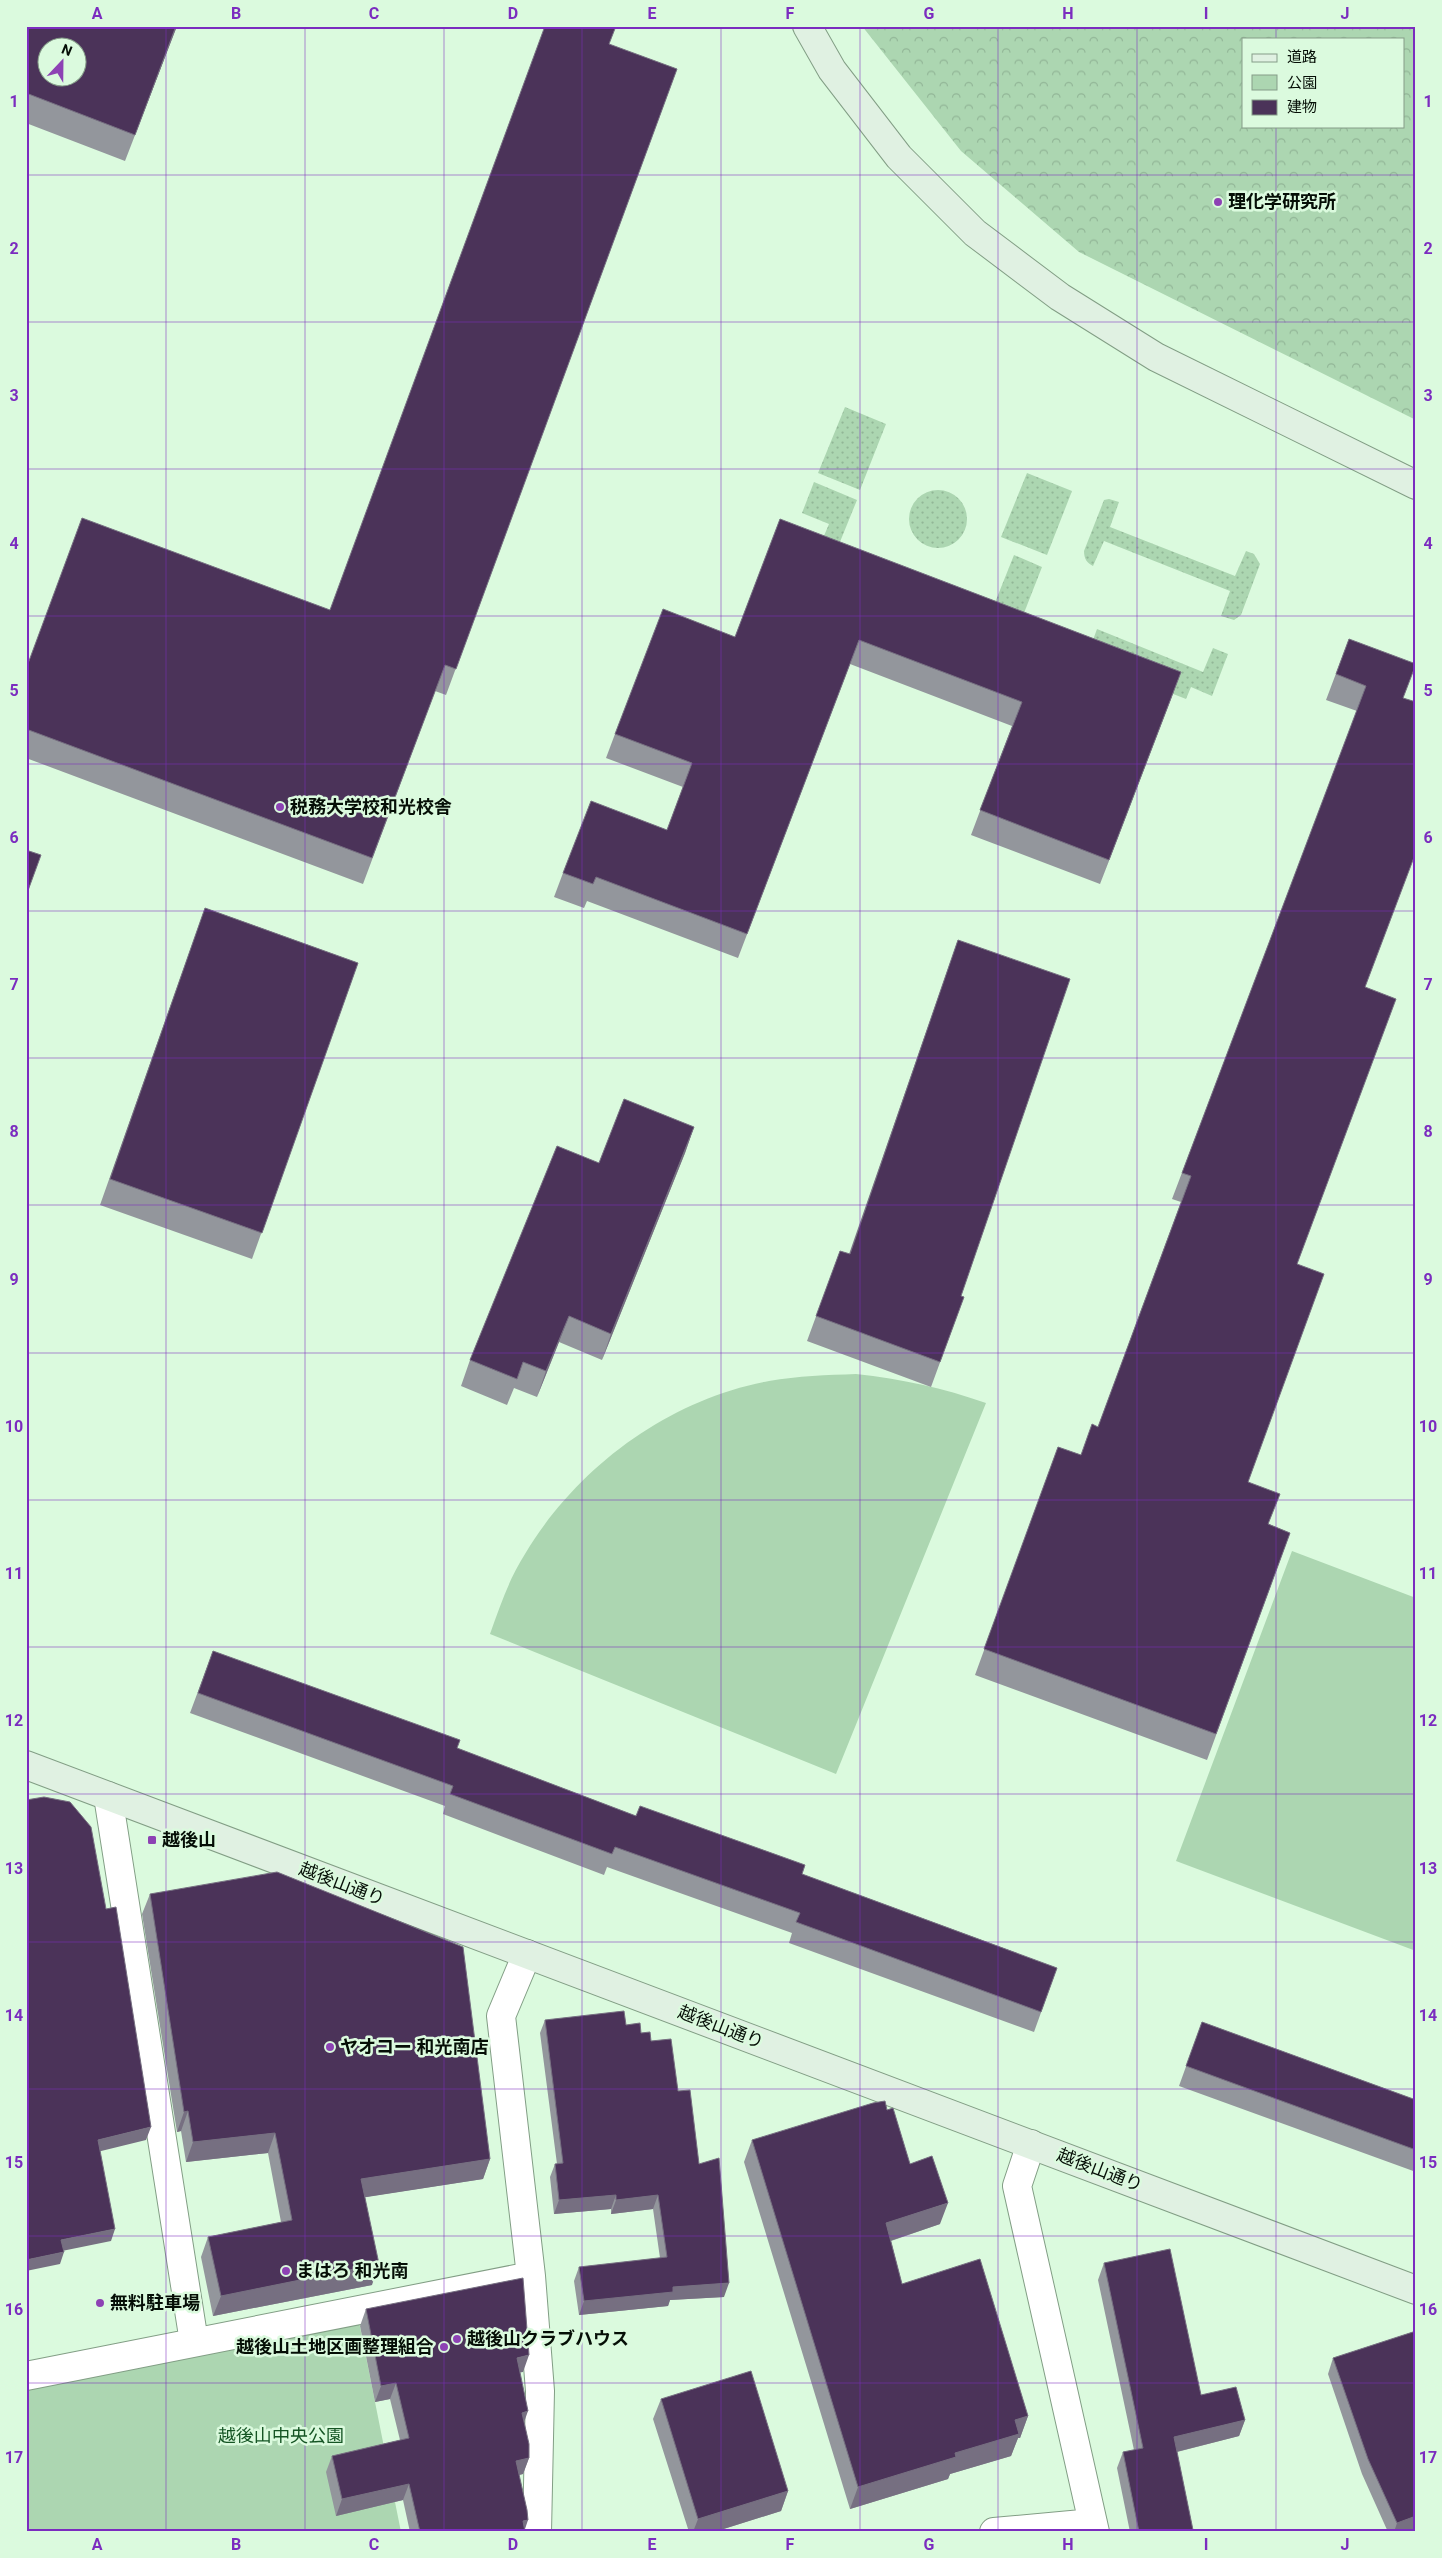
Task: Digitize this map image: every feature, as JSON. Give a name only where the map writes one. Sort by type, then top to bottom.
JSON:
[{"type":"street","points":[[807,26],[832,70],[899,157],[982,239],[1060,297],[1156,358],[1416,485]]},
{"type":"street","name":"越後山通り","points":[[26,1765],[1416,2290]]},
{"type":"street","points":[[108,1796],[194,2342]]},
{"type":"street","points":[[527,1954],[501,2016],[531,2276],[540,2391],[537,2532]]},
{"type":"street","points":[[994,2532],[1094,2527],[1017,2186],[1031,2144]]},
{"type":"street","points":[[26,2376],[531,2276]]},
{"type":"green space","name":"理化学研究所","points":[[862,26],[1416,26],[1416,420],[1079,252],[961,151]]},
{"type":"green space","points":[[845,407],[886,424],[860,490],[818,473]]},
{"type":"green space","points":[[1027,473],[1072,491],[1047,555],[1001,537]]},
{"type":"green space","points":[[814,482],[857,500],[831,564],[815,557],[829,524],[802,513]]},
{"type":"green space","points":[[938,490],[949,492],[962,503],[967,519],[965,530],[954,543],[938,548],[927,546],[914,535],[909,519],[911,508],[922,495]]},
{"type":"green space","points":[[1109,499],[1119,502],[1110,527],[1235,576],[1246,551],[1254,554],[1260,564],[1241,615],[1234,620],[1221,616],[1230,591],[1104,541],[1093,566],[1089,564],[1085,558],[1084,551],[1104,500]]},
{"type":"green space","points":[[1014,555],[1042,567],[1024,613],[1093,640],[1097,629],[1203,672],[1213,648],[1228,654],[1212,696],[1191,687],[1186,699],[1076,656],[990,615]]},
{"type":"green space","points":[[856,1374],[922,1385],[986,1403],[836,1774],[490,1634],[514,1573],[546,1522],[571,1493],[599,1466],[629,1442],[662,1421],[696,1403],[732,1390],[780,1379]]},
{"type":"green space","points":[[1292,1551],[1416,1598],[1416,1951],[1176,1861]]},
{"type":"green space","name":"越後山中央公園","points":[[359,2322],[401,2532],[26,2532],[26,2389]]},
{"type":"building","points":[[26,26],[176,26],[135,135],[26,93]]},
{"type":"building","points":[[545,26],[616,26],[609,44],[677,69],[456,669],[445,665],[372,858],[26,729],[26,669],[82,518],[330,610]]},
{"type":"building","points":[[780,519],[1181,672],[1109,860],[980,810],[1022,702],[859,640],[747,934],[596,877],[593,884],[563,873],[591,801],[667,830],[692,763],[615,734],[663,609],[735,637]]},
{"type":"building","points":[[1349,639],[1416,664],[1403,698],[1416,702],[1416,852],[1365,987],[1396,999],[1297,1264],[1324,1274],[1248,1482],[1280,1494],[1268,1524],[1290,1533],[1216,1734],[984,1649],[1058,1447],[1081,1455],[1092,1424],[1098,1427],[1191,1176],[1182,1173],[1366,686],[1336,674]]},
{"type":"building","points":[[26,850],[41,855],[26,896]]},
{"type":"building","points":[[205,908],[358,963],[262,1233],[110,1179]]},
{"type":"building","points":[[958,940],[1070,979],[961,1296],[964,1297],[940,1362],[816,1316],[840,1251],[850,1254]]},
{"type":"building","points":[[624,1099],[694,1127],[611,1334],[569,1316],[546,1371],[523,1362],[517,1379],[470,1360],[557,1146],[599,1163]]},
{"type":"building","points":[[213,1651],[460,1740],[457,1748],[636,1816],[640,1806],[805,1865],[802,1874],[1057,1968],[1041,2012],[796,1922],[800,1913],[615,1847],[612,1854],[450,1794],[453,1786],[198,1693]]},
{"type":"building","points":[[44,1797],[70,1802],[91,1827],[106,1909],[116,1907],[151,2127],[98,2140],[115,2229],[61,2240],[64,2252],[26,2260],[26,1800]]},
{"type":"building","points":[[277,1872],[463,1947],[490,2159],[361,2179],[379,2264],[221,2296],[208,2237],[292,2220],[275,2133],[193,2142],[188,2111],[184,2112],[150,1894]]},
{"type":"building","points":[[624,2011],[626,2025],[640,2023],[641,2033],[650,2032],[651,2041],[671,2039],[678,2091],[690,2090],[699,2164],[719,2158],[729,2283],[673,2287],[673,2292],[584,2301],[579,2267],[667,2257],[658,2195],[616,2200],[616,2195],[559,2200],[555,2164],[563,2163],[545,2020]]},
{"type":"building","points":[[1202,2022],[1416,2100],[1416,2150],[1186,2066]]},
{"type":"building","points":[[885,2101],[887,2110],[893,2108],[910,2164],[932,2156],[948,2203],[886,2223],[902,2284],[980,2259],[1028,2416],[1015,2420],[1019,2434],[955,2453],[956,2457],[858,2487],[752,2140]]},
{"type":"building","points":[[1170,2249],[1201,2395],[1236,2387],[1245,2420],[1174,2437],[1193,2530],[1196,2532],[1139,2532],[1123,2452],[1143,2448],[1104,2263]]},
{"type":"building","points":[[523,2278],[529,2355],[517,2358],[528,2411],[522,2413],[529,2444],[529,2458],[516,2461],[527,2510],[528,2520],[523,2521],[525,2532],[420,2532],[409,2484],[342,2499],[332,2456],[409,2438],[396,2383],[381,2386],[366,2309]]},
{"type":"building","points":[[1416,2331],[1416,2516],[1397,2523],[1368,2459],[1333,2358]]},
{"type":"building","points":[[751,2371],[788,2491],[698,2519],[661,2399]]},
{"type":"place","name":"理化学研究所","points":[[1218,202]]},
{"type":"place","name":"税務大学校和光校舎","points":[[280,807]]},
{"type":"place","name":"越後山","points":[[152,1840]]},
{"type":"place","name":"ヤオコー 和光南店","points":[[330,2047]]},
{"type":"place","name":"まはろ 和光南","points":[[286,2271]]},
{"type":"place","name":"無料駐車場","points":[[100,2303]]},
{"type":"place","name":"越後山クラブハウス","points":[[457,2339]]},
{"type":"place","name":"越後山土地区画整理組合","points":[[444,2347]]}]
